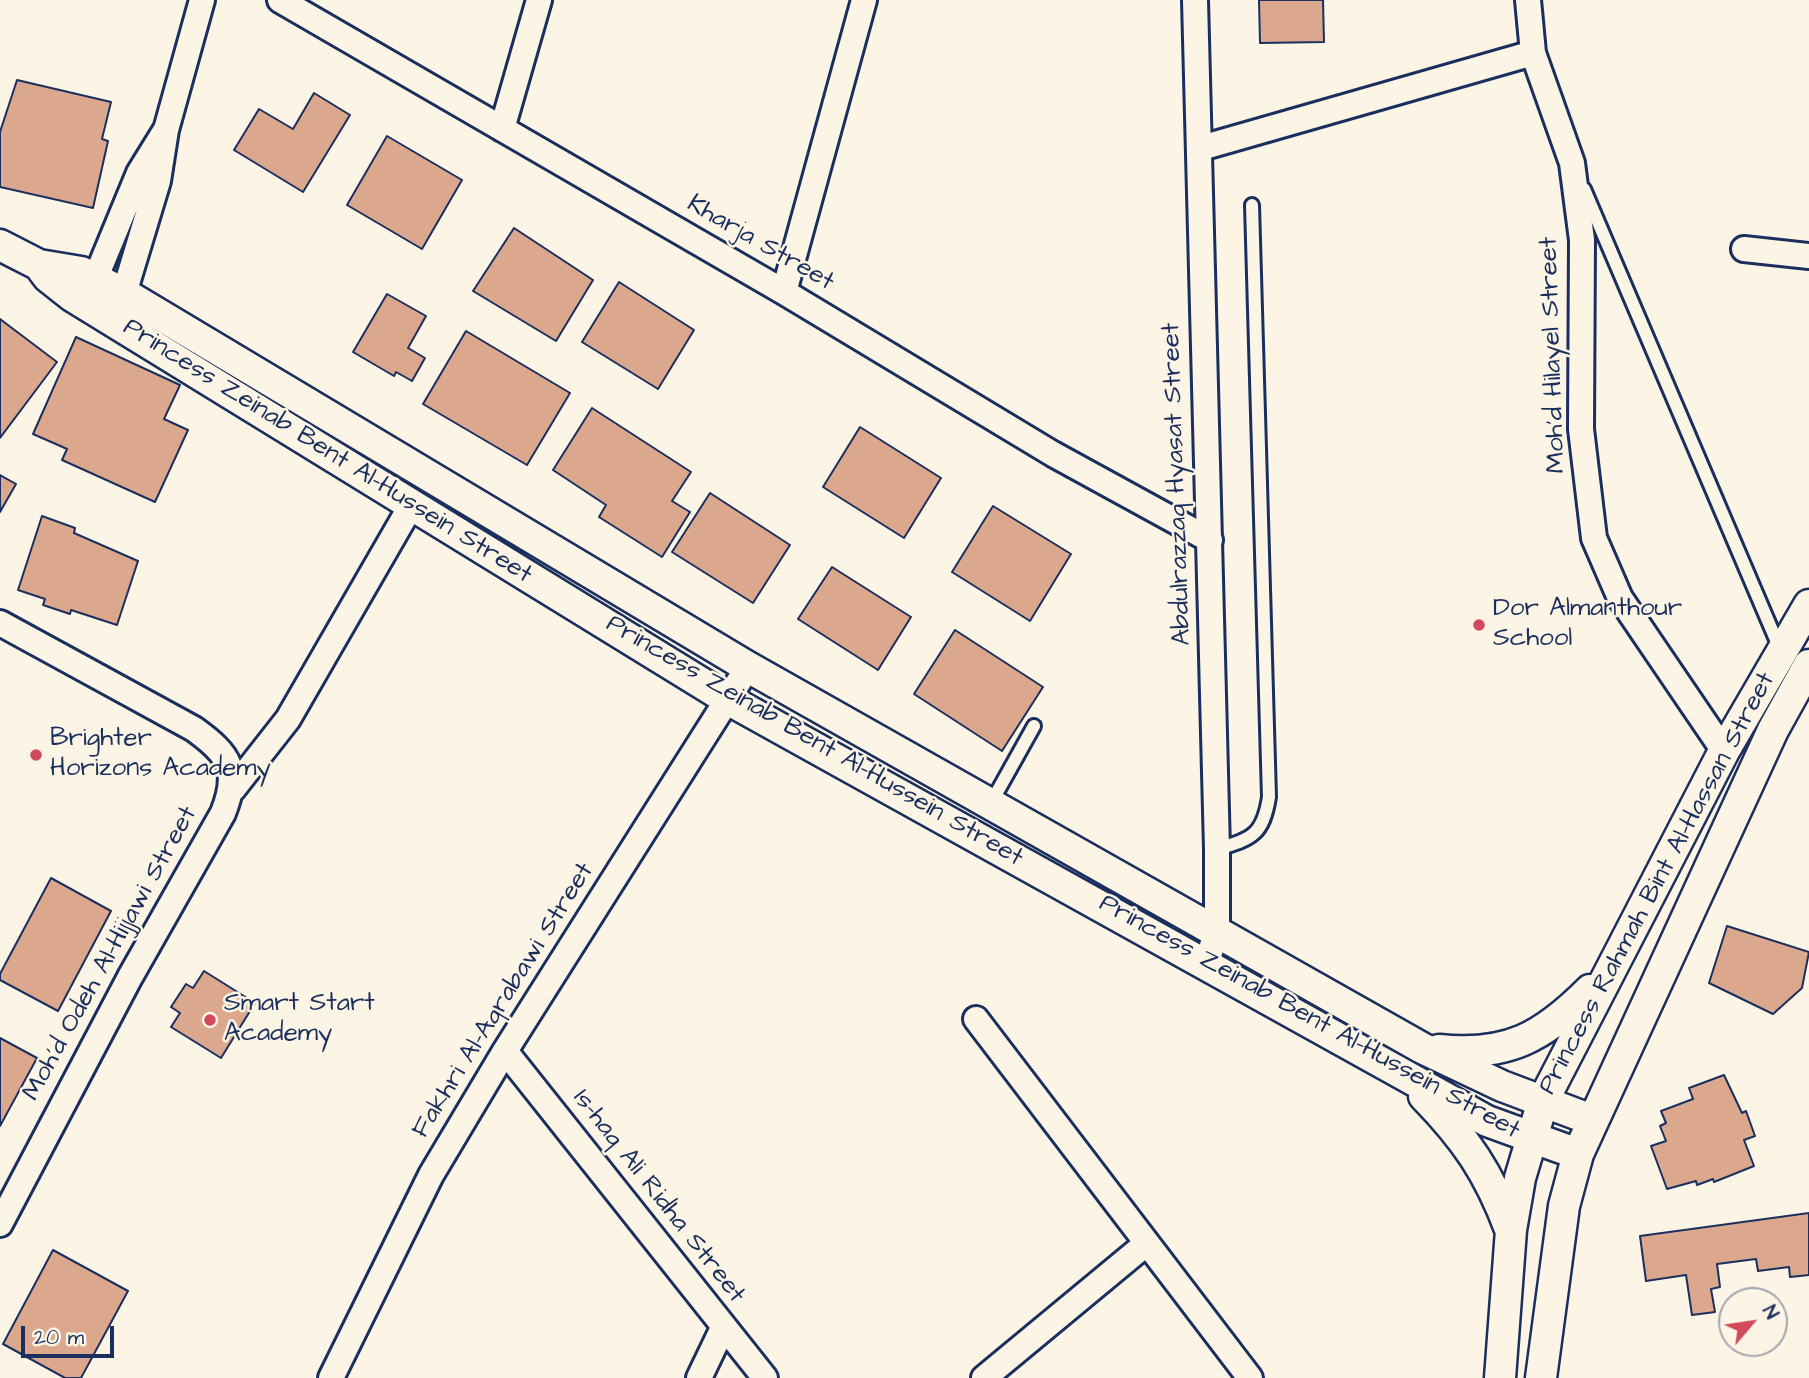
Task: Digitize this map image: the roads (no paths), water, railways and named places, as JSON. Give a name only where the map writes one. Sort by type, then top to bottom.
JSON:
[{"type":"street","points":[[120,308],[162,169],[166,130],[202,0]]},
{"type":"street","name":"Kharja Street","points":[[280,0],[784,292],[1053,454],[1210,540]]},
{"type":"street","points":[[502,129],[539,0]]},
{"type":"street","points":[[784,292],[864,0]]},
{"type":"street","name":"Abdulrazzaq Hyasat Street","points":[[1195,0],[1201,148],[1204,440],[1210,540],[1217,849],[1217,930],[1206,965]]},
{"type":"street","name":"Moh'd Hilayel Street","points":[[1528,0],[1534,53],[1573,163],[1582,240],[1581,429],[1594,538],[1620,598],[1724,751]]},
{"type":"street","points":[[1201,148],[1534,53]]},
{"type":"street","points":[[90,291],[144,161],[166,130]]},
{"type":"street","name":"Princess Zeinab Bent Al-Hussein Street","points":[[0,245],[40,265],[68,268],[90,291],[1422,1048],[1502,1086],[1592,1120]]},
{"type":"street","points":[[1744,249],[1809,256]]},
{"type":"street","name":"Princess Zeinab Bent Al-Hussein Street","points":[[120,308],[412,503],[729,700],[1487,1121],[1578,1154]]},
{"type":"street","points":[[233,789],[288,719],[412,503]]},
{"type":"street","name":"Princess Rahmah Bint Al-Hassan Street","points":[[1500,1378],[1511,1230],[1543,1101],[1724,751],[1809,605]]},
{"type":"street","name":"Moh'd Odeh Al-Hijjawi Street","points":[[0,623],[205,737],[216,745],[231,765],[233,789],[223,813],[130,977],[0,1224]]},
{"type":"street","name":"Princess Rahmah Bint Al-Hassan Street","points":[[1541,1378],[1564,1206],[1578,1154],[1773,730],[1809,665]]},
{"type":"street","name":"Fakhri Al-Aqrabawi Street","points":[[331,1378],[431,1175],[505,1051],[748,667]]},
{"type":"street","points":[[1422,1048],[1476,1052],[1504,1048],[1530,1038],[1551,1026],[1610,970]]},
{"type":"street","points":[[976,1019],[1250,1378]]},
{"type":"street","name":"Is-haq Ali Ridha Street","points":[[505,1051],[765,1378]]},
{"type":"street","points":[[1404,1076],[1462,1137],[1475,1155],[1494,1188],[1511,1230]]},
{"type":"street","points":[[984,1378],[1147,1243]]},
{"type":"street","points":[[699,1378],[723,1328]]},
{"type":"lane","points":[[1573,163],[1781,650]]},
{"type":"lane","points":[[1217,849],[1248,840],[1256,833],[1263,824],[1269,797],[1252,205]]},
{"type":"lane","points":[[991,804],[1034,726]]},
{"type":"place","name":"Dor Almanthour School","points":[[1479,625]]},
{"type":"place","name":"Brighter Horizons Academy","points":[[36,755]]},
{"type":"place","name":"Smart Start Academy","points":[[210,1020]]}]
